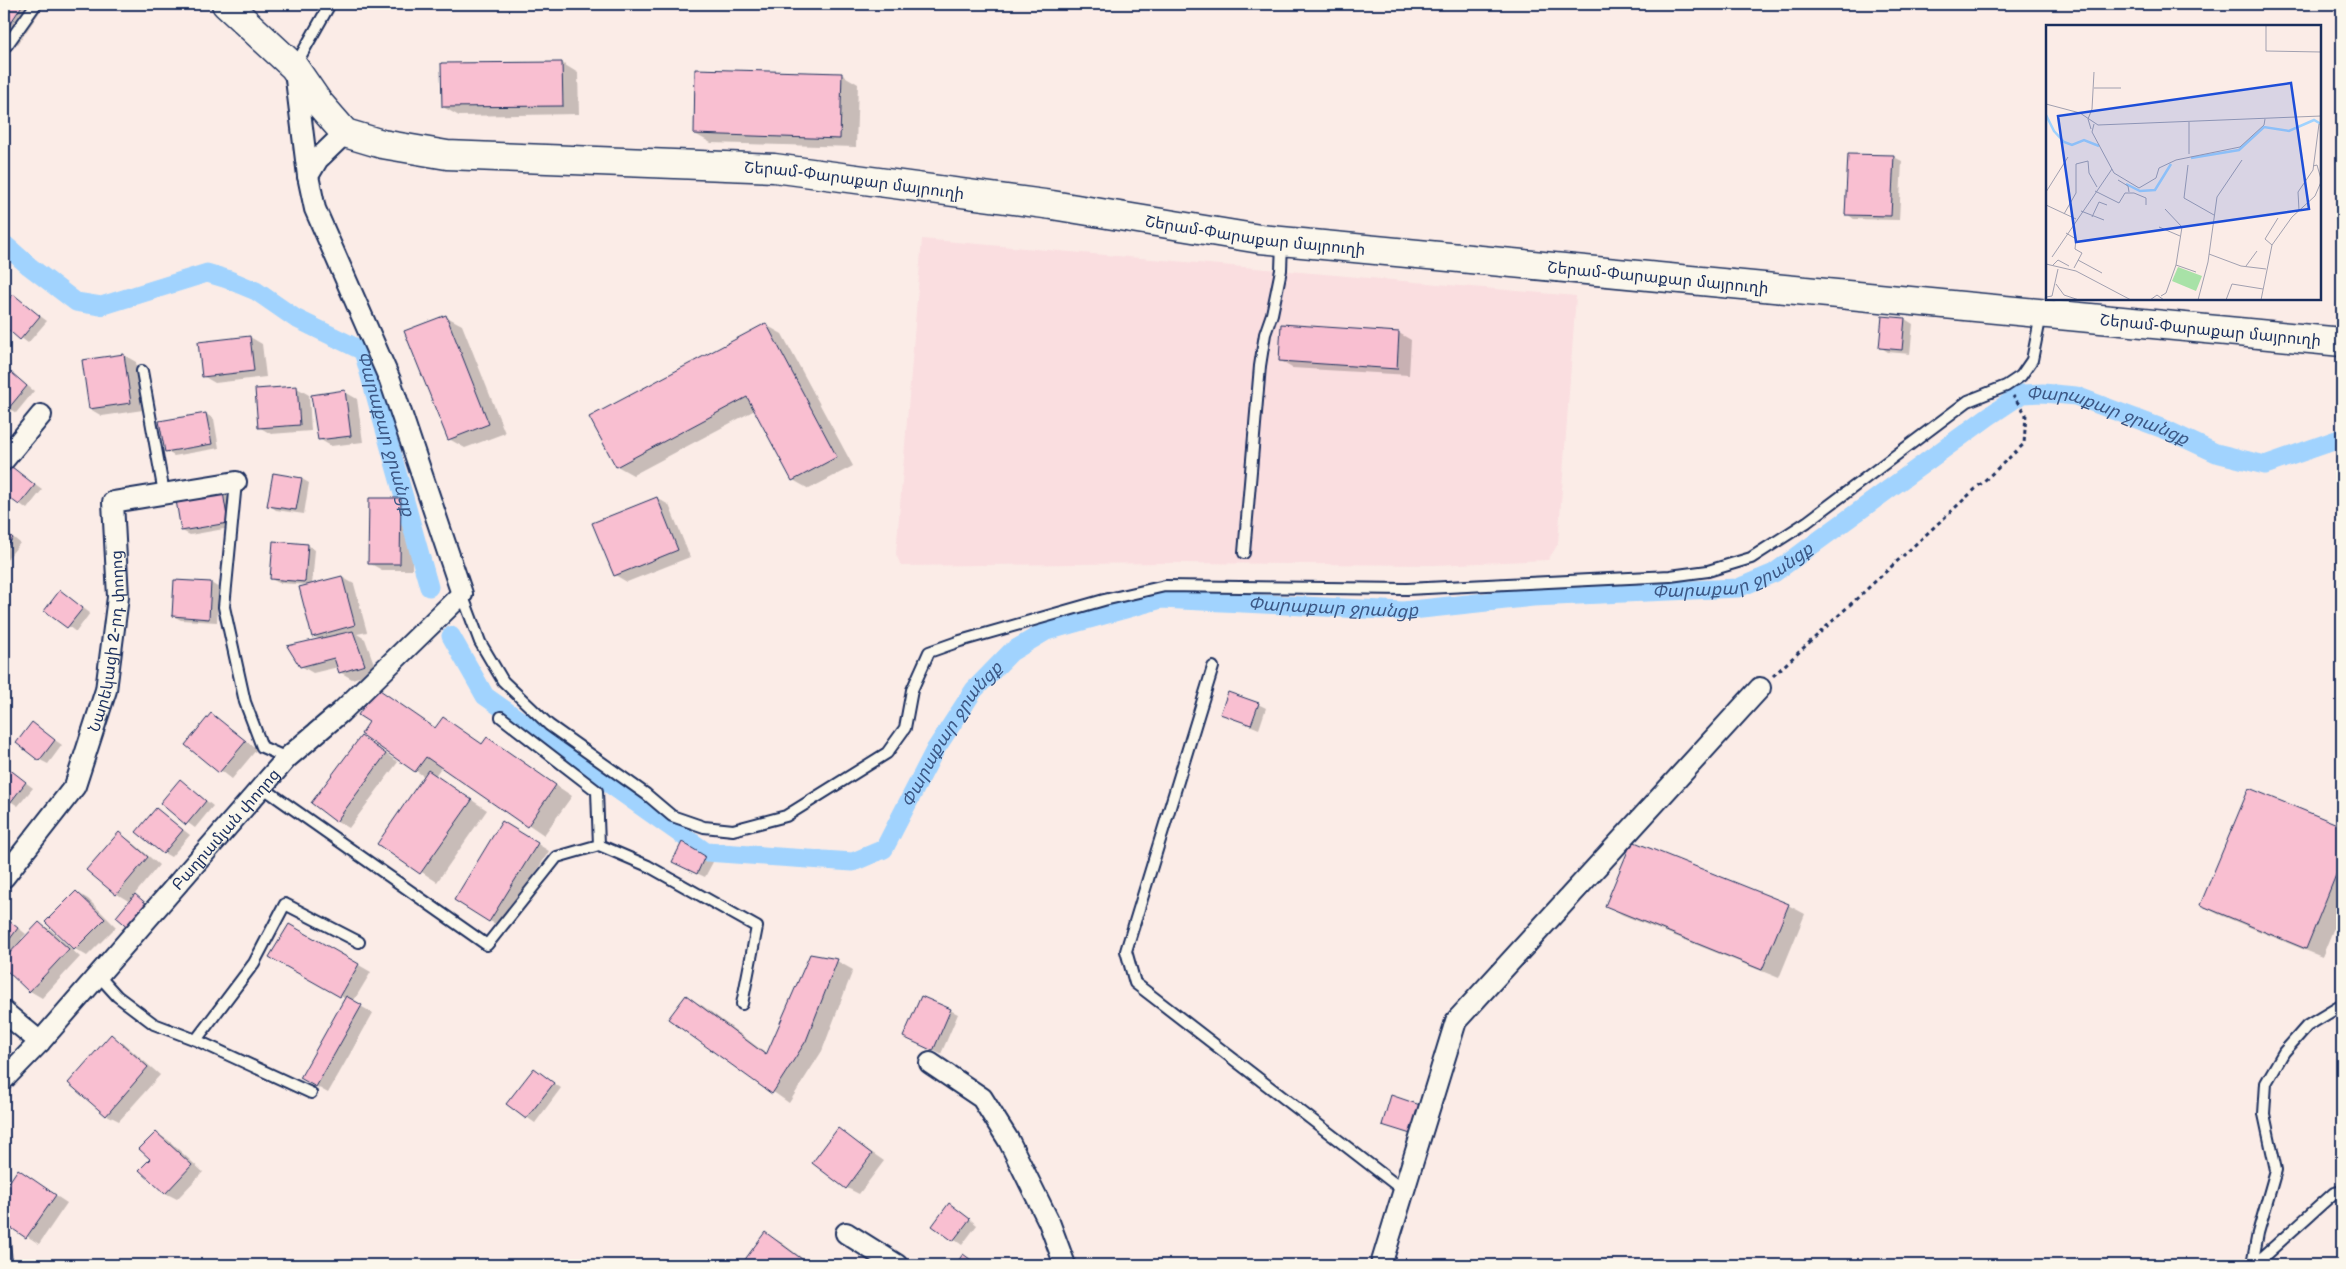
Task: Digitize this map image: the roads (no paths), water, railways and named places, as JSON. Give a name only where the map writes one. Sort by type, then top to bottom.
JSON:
[{"type":"street","points":[[226,4],[294,67],[318,102],[344,133],[318,159],[308,176]]},
{"type":"street","points":[[294,67],[308,176],[315,209],[390,380],[462,594]]},
{"type":"street","name":"Շերամ-Փարաքար մայրուղի","points":[[344,133],[382,144],[448,155],[774,168],[1052,204],[1282,241],[2041,315],[2342,342]]},
{"type":"street","points":[[4,460],[41,415]]},
{"type":"street","name":"Նարեկացի 2-րդ փողոց","points":[[4,877],[75,786],[106,690],[118,597],[113,502],[236,482]]},
{"type":"street","name":"Բաղրամյան փողոց","points":[[4,1079],[40,1042],[287,758],[341,712],[462,594]]},
{"type":"street","points":[[1381,1265],[1456,1021],[1760,688]]},
{"type":"street","points":[[4,1012],[40,1042]]},
{"type":"street","points":[[930,1063],[982,1098],[1009,1141],[1048,1222],[1065,1265]]},
{"type":"street","points":[[846,1233],[897,1265]]},
{"type":"lane","points":[[7,45],[36,4]]},
{"type":"lane","points":[[294,67],[330,4]]},
{"type":"lane","points":[[1244,553],[1260,366],[1264,334],[1272,314],[1281,270],[1282,241]]},
{"type":"lane","points":[[462,594],[480,642],[503,681],[550,725],[646,794],[672,816],[704,827],[733,830],[786,816],[887,753],[905,728],[912,690],[928,652],[1104,600],[1165,586],[1407,589],[1662,577],[1708,571],[1751,558],[1807,522],[1968,401],[2006,386],[2021,376],[2032,360],[2041,315]]},
{"type":"lane","points":[[142,371],[164,493]]},
{"type":"lane","points":[[236,482],[224,607],[246,702],[262,747],[287,758]]},
{"type":"lane","points":[[1213,667],[1126,951],[1135,984],[1404,1191]]},
{"type":"lane","points":[[501,717],[597,791],[599,844]]},
{"type":"lane","points":[[262,787],[487,945],[557,857],[599,844],[648,866],[758,927],[742,1004]]},
{"type":"lane","points":[[196,1040],[254,963],[285,904],[359,942]]},
{"type":"lane","points":[[98,975],[117,996],[154,1024],[196,1040],[311,1093]]},
{"type":"lane","points":[[2253,1265],[2258,1232],[2276,1170],[2264,1114],[2266,1083],[2284,1052],[2307,1026],[2342,1005]]},
{"type":"lane","points":[[2253,1265],[2334,1193],[2342,1191]]},
{"type":"lane","points":[[4,1238],[6,1265]]},
{"type":"waterway","name":"Փարաքար ջրանցք","points":[[4,244],[76,302],[101,306],[207,273],[256,291],[295,318],[363,351],[429,587]]},
{"type":"waterway","name":"Փարաքար ջրանցք","points":[[451,636],[485,696],[706,852],[853,862],[884,849],[935,750],[974,690],[1011,652],[1046,631],[1161,599],[1403,611],[1533,597],[1738,588],[1774,573],[2022,394],[2043,393],[2076,396],[2169,431],[2216,453],[2265,465],[2342,438]]}]
